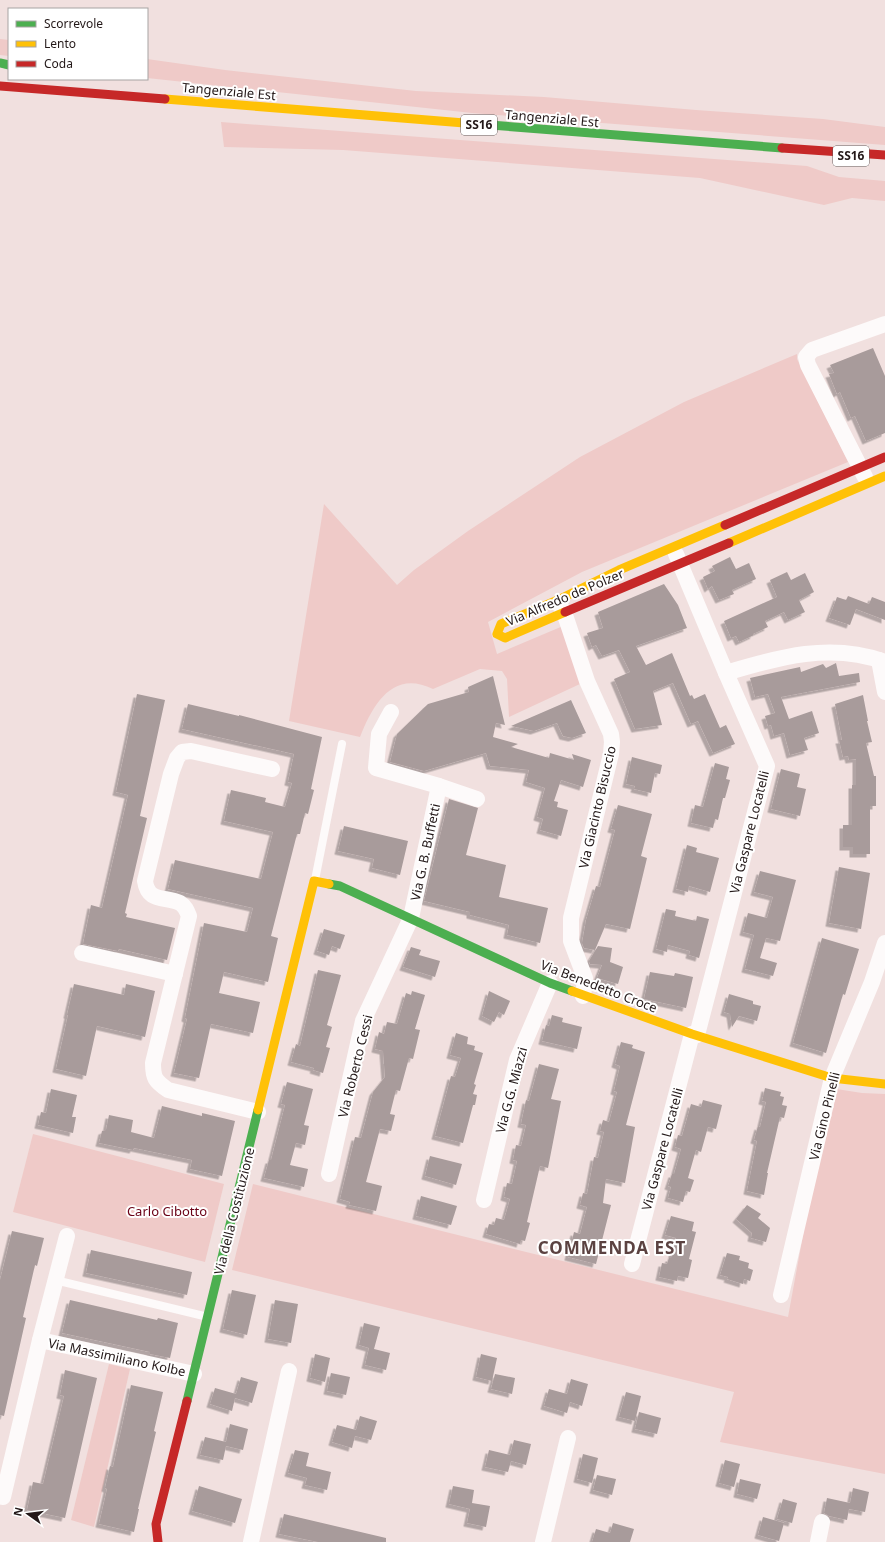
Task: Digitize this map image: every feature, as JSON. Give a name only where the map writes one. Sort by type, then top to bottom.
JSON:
[{"type":"street","name":"Tangenziale Est","points":[[47,80],[141,96]]},
{"type":"street","name":"Tangenziale Est","points":[[0,86],[141,96],[620,136],[885,155]]},
{"type":"street","points":[[122,87],[141,96]]},
{"type":"street","points":[[77,101],[141,96]]},
{"type":"street","points":[[817,151],[885,147]]},
{"type":"street","name":"Tangenziale Est","points":[[817,151],[885,161]]},
{"type":"street","points":[[868,484],[808,365],[806,357],[812,350],[885,324]]},
{"type":"street","name":"Via Alfredo de Polzer","points":[[885,457],[619,570],[561,606],[505,638],[497,634],[501,624],[561,606],[680,562],[885,476]]},
{"type":"street","name":"Via Gaspare Locatelli","points":[[632,1264],[767,766],[726,673],[680,562],[672,547]]},
{"type":"street","name":"Via Giacinto Bisuccio","points":[[561,606],[586,681],[611,734],[612,742],[611,754],[571,918],[571,941],[585,978],[583,996]]},
{"type":"street","points":[[726,673],[805,653],[827,651],[869,656],[882,661],[885,692]]},
{"type":"street","points":[[391,712],[379,734],[376,768],[439,786],[477,799]]},
{"type":"street","points":[[258,1112],[168,1090],[157,1083],[153,1075],[153,1063],[189,916],[185,908],[180,903],[152,896],[146,889],[145,881],[171,774],[177,758],[182,752],[191,751],[272,769]]},
{"type":"street","name":"Via G. B. Buffetti","points":[[410,918],[439,786]]},
{"type":"street","name":"Via Benedetto Croce","points":[[314,881],[340,886],[550,983],[583,996],[694,1034],[832,1078],[885,1084]]},
{"type":"street","name":"Via della Costituzione","points":[[158,1542],[156,1524],[314,881]]},
{"type":"street","name":"Via Roberto Cessi","points":[[329,1174],[364,1022],[410,918]]},
{"type":"street","name":"Via Gino Pinelli","points":[[781,1295],[832,1078],[872,982],[885,943]]},
{"type":"street","points":[[82,953],[175,974]]},
{"type":"street","name":"Via G.G. Miazzi","points":[[484,1200],[517,1060],[550,983]]},
{"type":"street","name":"Via Massimiliano Kolbe","points":[[3,1497],[40,1340],[67,1236]]},
{"type":"street","name":"Via Massimiliano Kolbe","points":[[40,1340],[194,1374]]},
{"type":"street","points":[[251,1542],[289,1371]]},
{"type":"street","points":[[543,1542],[568,1438]]},
{"type":"street","points":[[818,1542],[822,1522]]},
{"type":"lane","points":[[314,881],[342,744]]},
{"type":"lane","points":[[55,1280],[208,1317]]},
{"type":"green space","points":[[0,39],[8,40],[8,56],[0,55]]},
{"type":"green space","points":[[148,59],[225,70],[416,91],[544,97],[823,119],[885,127],[885,145],[472,113],[148,78]]},
{"type":"green space","points":[[221,122],[807,166],[839,177],[885,181],[885,201],[852,198],[824,205],[700,178],[343,150],[224,147]]},
{"type":"green space","points":[[797,354],[797,359],[848,462],[582,572],[488,622],[497,654],[563,626],[580,684],[509,717],[507,679],[502,671],[480,669],[433,689],[419,684],[407,683],[396,687],[386,693],[378,702],[360,737],[289,721],[324,504],[397,585],[414,570],[468,531],[580,457],[684,402]]},
{"type":"green space","points":[[830,1088],[862,1093],[885,1094],[885,1474],[720,1442],[734,1392],[232,1270],[253,1184],[788,1317]]},
{"type":"green space","name":"Carlo Cibotto","points":[[33,1134],[224,1184],[205,1262],[13,1212]]},
{"type":"green space","points":[[109,1364],[130,1369],[94,1527],[71,1520]]},
{"type":"building","points":[[873,348],[885,376],[885,433],[866,441],[855,416],[851,418],[840,392],[837,394],[829,374],[834,373],[830,365]]},
{"type":"building","points":[[730,557],[736,569],[749,563],[756,579],[732,590],[734,594],[719,600],[712,586],[708,589],[703,577],[715,571],[712,566]]},
{"type":"building","points":[[787,572],[791,580],[805,573],[814,592],[799,600],[805,612],[788,620],[784,612],[765,621],[768,627],[753,634],[754,635],[739,642],[736,636],[731,638],[724,621],[777,597],[770,580]]},
{"type":"building","points":[[664,584],[678,605],[687,628],[636,646],[646,665],[672,653],[690,696],[692,695],[694,699],[705,694],[720,728],[726,725],[735,744],[713,753],[698,721],[691,724],[673,683],[653,691],[662,725],[635,729],[614,679],[630,672],[619,650],[602,656],[596,645],[592,647],[587,633],[603,628],[598,612]]},
{"type":"building","points":[[848,596],[869,604],[872,597],[885,602],[885,620],[856,609],[850,625],[829,618],[837,597],[846,600]]},
{"type":"building","points":[[836,663],[839,676],[859,673],[860,682],[781,697],[789,719],[812,711],[819,733],[804,738],[808,750],[790,755],[784,733],[774,736],[771,725],[768,726],[765,716],[775,713],[768,694],[755,697],[750,678],[800,667],[801,672],[823,664],[826,668]]},
{"type":"building","points":[[493,676],[505,725],[496,723],[493,737],[518,744],[511,747],[549,758],[550,753],[574,760],[572,754],[591,760],[583,787],[561,780],[554,801],[558,802],[557,807],[568,810],[561,836],[540,830],[543,819],[537,817],[545,788],[526,782],[529,770],[490,766],[486,753],[424,771],[390,762],[397,734],[428,704],[469,692],[468,687]]},
{"type":"building","points":[[137,694],[165,700],[140,816],[147,818],[125,913],[127,914],[126,917],[175,928],[167,960],[119,949],[118,951],[83,944],[91,905],[102,908],[128,795],[116,792]]},
{"type":"building","points":[[863,695],[872,742],[866,743],[874,776],[876,776],[876,806],[870,806],[870,854],[853,854],[853,847],[843,847],[843,825],[852,825],[852,785],[856,785],[856,759],[849,760],[848,756],[843,757],[839,740],[842,740],[835,704]]},
{"type":"building","points":[[571,700],[586,733],[572,738],[563,736],[557,723],[534,731],[511,726]]},
{"type":"building","points":[[188,704],[239,715],[322,737],[311,789],[314,790],[308,814],[305,813],[300,834],[297,834],[271,936],[278,938],[268,982],[224,972],[219,993],[260,1002],[253,1033],[211,1024],[199,1078],[174,1073],[187,1019],[185,1018],[204,923],[247,932],[253,908],[168,889],[175,860],[261,879],[273,832],[224,821],[231,790],[266,798],[265,802],[285,807],[292,783],[288,782],[294,754],[182,729]]},
{"type":"building","points":[[632,757],[662,765],[660,774],[655,773],[651,793],[634,789],[635,786],[626,784]]},
{"type":"building","points":[[715,763],[729,767],[726,779],[730,780],[725,798],[723,798],[718,820],[715,819],[713,828],[691,823],[695,805],[703,807]]},
{"type":"building","points":[[781,769],[800,774],[797,787],[806,789],[800,816],[771,809]]},
{"type":"building","points":[[449,799],[478,808],[466,855],[506,865],[499,897],[548,908],[540,943],[507,935],[509,925],[470,915],[470,912],[424,901]]},
{"type":"building","points":[[618,805],[652,814],[641,856],[647,858],[630,929],[606,924],[595,950],[584,948],[582,943],[586,920],[596,886],[600,887],[615,830],[611,829]]},
{"type":"building","points":[[344,826],[408,841],[400,875],[372,868],[374,859],[338,851]]},
{"type":"building","points":[[687,845],[697,848],[696,852],[719,858],[710,892],[689,886],[688,892],[676,889]]},
{"type":"building","points":[[839,867],[870,873],[861,929],[829,923]]},
{"type":"building","points":[[760,871],[796,880],[780,941],[766,938],[760,958],[777,963],[773,976],[745,969],[754,935],[743,932],[748,913],[767,918],[773,897],[754,892]]},
{"type":"building","points":[[666,909],[676,911],[675,916],[696,921],[697,916],[709,919],[699,958],[689,955],[690,951],[668,945],[667,952],[656,949]]},
{"type":"building","points":[[324,929],[345,935],[340,949],[332,946],[329,955],[317,951]]},
{"type":"building","points":[[822,938],[859,949],[845,995],[843,994],[826,1053],[793,1043]]},
{"type":"building","points":[[598,946],[612,948],[610,962],[623,967],[618,984],[597,978],[602,965],[590,964],[589,961]]},
{"type":"building","points":[[411,947],[421,950],[419,955],[440,961],[435,977],[403,967]]},
{"type":"building","points":[[318,970],[341,975],[327,1025],[332,1027],[326,1047],[330,1048],[323,1073],[313,1070],[314,1068],[291,1062],[296,1044],[300,1046]]},
{"type":"building","points":[[650,972],[674,976],[675,973],[693,977],[686,1008],[644,999]]},
{"type":"building","points":[[74,984],[124,995],[126,984],[155,991],[145,1037],[97,1026],[86,1076],[56,1069]]},
{"type":"building","points":[[412,991],[425,995],[415,1029],[420,1030],[413,1059],[409,1058],[400,1091],[396,1090],[390,1114],[395,1115],[391,1131],[380,1129],[366,1182],[382,1186],[376,1211],[349,1205],[350,1202],[340,1199],[355,1137],[361,1138],[373,1092],[385,1077],[383,1051],[375,1049],[379,1032],[384,1034],[387,1022],[397,1024],[406,993],[411,995]]},
{"type":"building","points":[[489,991],[510,1001],[504,1015],[499,1012],[494,1022],[482,1016]]},
{"type":"building","points":[[729,994],[753,1001],[753,1004],[761,1006],[757,1021],[739,1016],[732,1027],[730,1014],[724,1012]]},
{"type":"building","points":[[552,1015],[563,1018],[562,1022],[582,1027],[577,1049],[542,1041],[546,1025],[549,1026]]},
{"type":"building","points":[[456,1033],[468,1037],[467,1044],[475,1046],[474,1050],[483,1053],[474,1084],[476,1085],[473,1094],[477,1095],[475,1105],[473,1105],[463,1143],[435,1136],[451,1076],[455,1077],[461,1058],[450,1055]]},
{"type":"building","points":[[621,1042],[633,1045],[632,1048],[645,1052],[626,1125],[635,1127],[625,1183],[606,1179],[603,1203],[611,1205],[596,1264],[568,1257],[574,1232],[580,1234],[587,1207],[580,1205],[583,1193],[587,1194],[594,1157],[598,1158],[604,1132],[600,1131],[603,1120],[609,1122],[617,1092],[614,1091],[620,1066],[615,1064]]},
{"type":"building","points":[[539,1064],[559,1069],[551,1099],[561,1101],[548,1168],[540,1166],[527,1222],[530,1223],[525,1241],[521,1240],[520,1244],[486,1234],[489,1224],[494,1225],[496,1218],[504,1220],[510,1199],[504,1197],[507,1183],[512,1184],[517,1161],[513,1160],[516,1145],[521,1146],[526,1125],[521,1124],[526,1100],[529,1101]]},
{"type":"building","points":[[287,1082],[313,1089],[304,1125],[309,1126],[305,1145],[296,1143],[290,1165],[308,1169],[304,1187],[264,1178],[269,1160],[271,1160],[285,1105],[281,1104]]},
{"type":"building","points":[[765,1088],[781,1092],[780,1096],[784,1097],[782,1105],[787,1106],[784,1118],[780,1117],[767,1173],[764,1195],[747,1191],[757,1141],[754,1140],[758,1126],[760,1127],[766,1102],[762,1101]]},
{"type":"building","points":[[51,1089],[77,1095],[72,1117],[76,1117],[73,1133],[38,1125],[41,1112],[46,1113]]},
{"type":"building","points":[[703,1100],[722,1105],[716,1129],[708,1127],[701,1152],[696,1150],[688,1178],[694,1180],[690,1192],[686,1191],[683,1202],[668,1198],[671,1187],[668,1186],[672,1174],[674,1174],[681,1149],[675,1147],[678,1135],[682,1136],[691,1104],[701,1107]]},
{"type":"building","points":[[162,1106],[202,1116],[202,1113],[235,1121],[222,1176],[190,1169],[192,1160],[134,1148],[133,1150],[99,1143],[102,1131],[106,1130],[109,1115],[133,1120],[131,1132],[154,1138]]},
{"type":"building","points":[[430,1156],[462,1164],[456,1185],[425,1176]]},
{"type":"building","points":[[421,1196],[457,1206],[451,1225],[416,1216]]},
{"type":"building","points":[[747,1205],[761,1214],[758,1218],[770,1228],[766,1242],[751,1238],[752,1233],[736,1219]]},
{"type":"building","points":[[671,1216],[694,1222],[692,1231],[696,1232],[689,1259],[692,1260],[688,1278],[678,1276],[677,1281],[659,1277],[662,1263],[667,1264],[669,1258],[671,1258],[676,1238],[665,1235]]},
{"type":"building","points":[[12,1231],[44,1238],[37,1266],[35,1265],[23,1317],[26,1318],[4,1416],[0,1415],[0,1280]]},
{"type":"building","points":[[91,1250],[192,1272],[187,1295],[86,1273]]},
{"type":"building","points":[[727,1253],[740,1256],[739,1260],[749,1263],[748,1268],[753,1270],[750,1281],[744,1279],[743,1284],[720,1275]]},
{"type":"building","points":[[232,1290],[256,1295],[247,1335],[223,1329]]},
{"type":"building","points":[[70,1300],[157,1320],[158,1318],[178,1323],[170,1358],[150,1354],[150,1352],[62,1333]]},
{"type":"building","points":[[275,1300],[298,1304],[291,1343],[268,1339]]},
{"type":"building","points":[[364,1323],[380,1327],[374,1349],[390,1353],[386,1370],[365,1365],[369,1348],[359,1345]]},
{"type":"building","points":[[315,1354],[330,1358],[325,1382],[310,1378]]},
{"type":"building","points":[[481,1354],[497,1358],[492,1381],[476,1377]]},
{"type":"building","points":[[65,1370],[97,1378],[65,1518],[27,1510],[33,1482],[43,1484],[64,1396],[60,1395]]},
{"type":"building","points":[[331,1373],[350,1377],[346,1395],[327,1391]]},
{"type":"building","points":[[495,1374],[515,1378],[512,1394],[491,1389]]},
{"type":"building","points":[[241,1377],[258,1382],[252,1403],[235,1398],[232,1411],[210,1404],[215,1388],[236,1394]]},
{"type":"building","points":[[571,1379],[588,1384],[582,1406],[570,1402],[567,1413],[544,1406],[549,1389],[567,1394]]},
{"type":"building","points":[[131,1385],[163,1392],[154,1431],[156,1432],[134,1532],[99,1524],[107,1489],[105,1488],[110,1466],[113,1467]]},
{"type":"building","points":[[626,1392],[641,1396],[635,1421],[619,1417]]},
{"type":"building","points":[[639,1412],[661,1418],[657,1434],[635,1429]]},
{"type":"building","points":[[360,1416],[377,1421],[371,1440],[355,1436],[352,1448],[332,1442],[337,1425],[356,1430]]},
{"type":"building","points":[[230,1424],[248,1429],[243,1450],[226,1446],[223,1460],[200,1455],[205,1437],[226,1442]]},
{"type":"building","points":[[514,1440],[531,1444],[526,1465],[511,1461],[508,1472],[485,1467],[489,1450],[510,1455]]},
{"type":"building","points":[[295,1450],[309,1453],[306,1466],[331,1472],[327,1490],[305,1485],[307,1478],[288,1473]]},
{"type":"building","points":[[583,1454],[598,1458],[592,1483],[577,1479]]},
{"type":"building","points":[[725,1460],[740,1464],[734,1487],[719,1483]]},
{"type":"building","points":[[597,1475],[616,1479],[612,1495],[593,1490]]},
{"type":"building","points":[[740,1479],[761,1484],[757,1499],[737,1494]]},
{"type":"building","points":[[199,1486],[242,1499],[235,1523],[192,1511]]},
{"type":"building","points":[[453,1486],[474,1490],[472,1503],[490,1506],[486,1527],[467,1523],[470,1509],[449,1504]]},
{"type":"building","points":[[853,1488],[869,1492],[865,1512],[849,1509],[847,1520],[829,1516],[824,1513],[827,1498],[850,1503]]},
{"type":"building","points":[[783,1499],[797,1503],[792,1523],[777,1519]]},
{"type":"building","points":[[284,1514],[386,1538],[386,1542],[318,1542],[279,1534]]},
{"type":"building","points":[[763,1517],[784,1523],[779,1541],[758,1535]]},
{"type":"building","points":[[613,1523],[634,1529],[630,1542],[592,1542],[596,1529],[610,1533]]},
{"type":"traffic: fast","points":[[0,63],[8,65]]},
{"type":"traffic: fast","points":[[477,124],[782,148]]},
{"type":"traffic: fast","points":[[329,884],[340,886],[550,983],[572,991]]},
{"type":"traffic: fast","points":[[187,1401],[258,1110]]},
{"type":"traffic: slow","points":[[165,99],[477,124]]},
{"type":"traffic: slow","points":[[729,543],[885,476]]},
{"type":"traffic: slow","points":[[565,612],[505,638],[497,634],[501,624],[558,600],[619,570],[725,525]]},
{"type":"traffic: slow","points":[[258,1110],[314,881],[329,884]]},
{"type":"traffic: slow","points":[[572,991],[692,1034],[832,1078],[885,1084]]},
{"type":"traffic: jam","points":[[0,86],[165,99]]},
{"type":"traffic: jam","points":[[782,148],[885,155]]},
{"type":"traffic: jam","points":[[725,525],[885,457]]},
{"type":"traffic: jam","points":[[565,612],[729,543]]},
{"type":"traffic: jam","points":[[158,1542],[156,1524],[187,1401]]},
{"type":"district","name":"COMMENDA EST","points":[[612,1248]]}]
